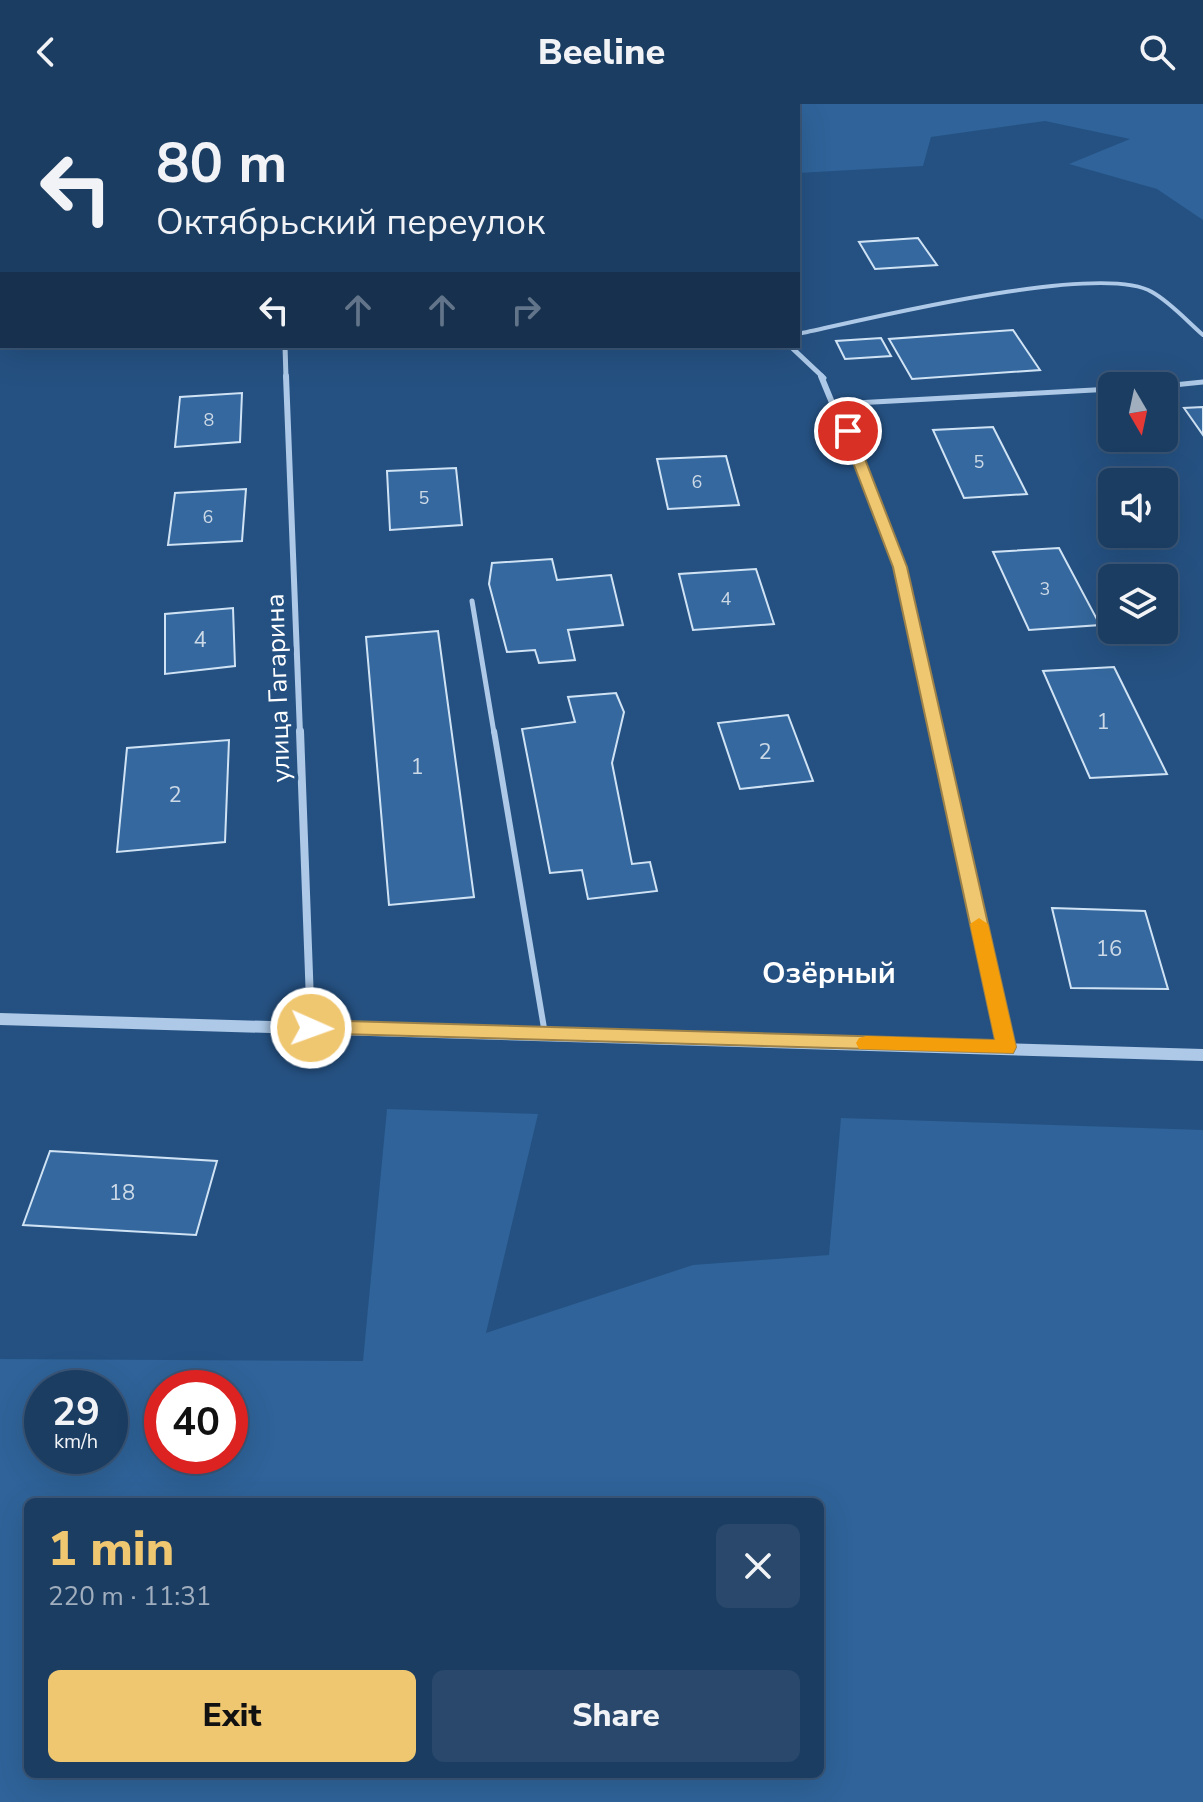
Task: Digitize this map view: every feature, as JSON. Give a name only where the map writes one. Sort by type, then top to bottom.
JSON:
[{"type":"street","name":"улица Гагарина","points":[[285,348],[311,1028]]},
{"type":"street","points":[[792,348],[825,379],[900,567],[1006,1047]]},
{"type":"street","points":[[0,1019],[1203,1055]]},
{"type":"lane","points":[[800,334],[953,301],[1088,282],[1125,283],[1151,291],[1203,335]]},
{"type":"lane","points":[[1178,385],[1203,382]]},
{"type":"lane","points":[[837,404],[1098,390]]},
{"type":"lane","points":[[472,601],[545,1034]]},
{"type":"shaded area","points":[[800,104],[1203,104],[1203,220],[1157,189],[1069,164],[1130,139],[1045,121],[931,137],[923,166],[800,173]]},
{"type":"shaded area","points":[[387,1109],[538,1114],[486,1333],[693,1265],[829,1255],[841,1118],[1203,1130],[1203,1802],[0,1802],[0,1359],[363,1361]]},
{"type":"building","points":[[918,238],[937,265],[875,269],[859,242]]},
{"type":"building","points":[[1013,330],[1040,370],[912,379],[889,339]]},
{"type":"building","points":[[881,338],[891,356],[845,359],[836,341]]},
{"type":"building","points":[[242,393],[240,442],[175,447],[180,397]]},
{"type":"building","points":[[1203,407],[1203,435],[1184,408]]},
{"type":"building","points":[[993,427],[1027,494],[964,498],[933,430]]},
{"type":"building","points":[[726,456],[739,505],[668,509],[657,459]]},
{"type":"building","points":[[456,468],[462,525],[390,530],[387,471]]},
{"type":"building","points":[[246,489],[242,541],[168,545],[175,493]]},
{"type":"building","points":[[1059,548],[1098,625],[1029,630],[993,552]]},
{"type":"building","points":[[552,559],[557,580],[611,575],[623,625],[568,630],[575,660],[539,663],[535,650],[507,652],[489,584],[492,563]]},
{"type":"building","points":[[756,569],[774,624],[693,630],[679,574]]},
{"type":"building","points":[[233,608],[235,666],[165,674],[165,614]]},
{"type":"building","points":[[438,631],[474,897],[389,905],[366,637]]},
{"type":"building","points":[[1114,667],[1167,774],[1090,778],[1043,671]]},
{"type":"building","points":[[616,693],[624,712],[612,763],[632,864],[650,862],[657,891],[588,899],[582,870],[550,873],[522,729],[575,722],[568,697]]},
{"type":"building","points":[[788,715],[813,781],[740,789],[718,723]]},
{"type":"building","points":[[229,740],[225,842],[117,852],[127,748]]},
{"type":"building","points":[[1052,908],[1145,911],[1168,989],[1071,988]]},
{"type":"building","points":[[50,1151],[217,1161],[196,1235],[23,1225]]},
{"type":"slow traffic","points":[[866,1043],[1006,1047],[979,924]]},
{"type":"district","name":"Озёрный","points":[[829,973]]},
{"type":"route","points":[[311,1028],[1006,1047],[900,567],[848,431]]}]
